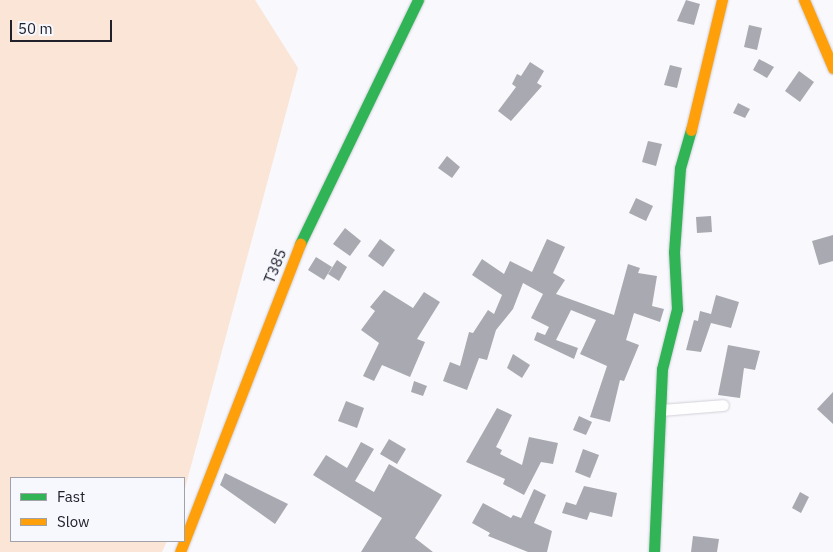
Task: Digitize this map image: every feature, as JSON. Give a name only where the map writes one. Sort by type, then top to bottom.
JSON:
[{"type":"street","name":"T385","points":[[185,539],[309,222],[418,0]]},
{"type":"street","points":[[654,552],[662,369],[677,309],[674,252],[680,168],[702,94],[722,0]]},
{"type":"street","points":[[804,0],[833,68]]},
{"type":"street","points":[[660,410],[723,405]]},
{"type":"shaded area","points":[[0,0],[255,0],[298,68],[185,488],[185,477],[10,477],[10,542],[167,542],[162,552],[0,552]]},
{"type":"building","points":[[686,0],[700,4],[694,25],[677,21]]},
{"type":"building","points":[[749,25],[762,28],[757,50],[744,47]]},
{"type":"building","points":[[759,59],[774,67],[767,78],[753,70]]},
{"type":"building","points":[[530,62],[544,71],[537,83],[542,86],[511,121],[498,111],[516,87],[512,84],[517,74],[521,76]]},
{"type":"building","points":[[670,65],[682,68],[677,88],[664,85]]},
{"type":"building","points":[[799,71],[814,82],[800,102],[785,91]]},
{"type":"building","points":[[738,103],[750,109],[745,118],[733,113]]},
{"type":"building","points":[[648,141],[662,144],[656,166],[642,162]]},
{"type":"building","points":[[447,156],[460,167],[452,178],[438,168]]},
{"type":"building","points":[[636,198],[653,206],[646,221],[629,213]]},
{"type":"building","points":[[711,216],[712,232],[697,233],[696,217]]},
{"type":"building","points":[[345,228],[361,241],[350,256],[333,244]]},
{"type":"building","points":[[833,235],[833,261],[819,265],[812,241]]},
{"type":"building","points":[[380,239],[395,250],[383,267],[368,256]]},
{"type":"building","points":[[547,239],[565,247],[553,273],[565,280],[556,294],[614,315],[628,264],[640,268],[638,273],[657,276],[652,306],[664,309],[660,322],[634,313],[626,340],[639,345],[624,381],[620,380],[610,422],[590,417],[607,366],[580,354],[596,320],[571,310],[556,340],[578,348],[574,359],[534,340],[537,332],[545,335],[549,327],[531,318],[543,294],[523,283],[513,309],[496,330],[487,360],[479,358],[467,390],[443,381],[450,362],[460,366],[469,332],[473,333],[488,310],[494,314],[502,295],[472,275],[482,259],[504,274],[510,261],[532,272]]},
{"type":"building","points":[[316,257],[332,267],[324,280],[308,270]]},
{"type":"building","points":[[337,260],[347,267],[339,281],[328,274]]},
{"type":"building","points":[[384,290],[413,308],[424,292],[440,302],[417,339],[425,342],[410,377],[382,365],[374,381],[363,376],[379,343],[361,330],[375,311],[370,307]]},
{"type":"building","points":[[716,295],[739,302],[731,328],[711,323],[701,352],[686,350],[694,320],[698,321],[700,311],[711,314]]},
{"type":"building","points":[[728,345],[760,351],[755,370],[744,368],[740,398],[718,395]]},
{"type":"building","points":[[513,354],[530,365],[522,378],[507,368]]},
{"type":"building","points":[[414,381],[427,386],[423,396],[411,392]]},
{"type":"building","points":[[833,392],[833,424],[817,409]]},
{"type":"building","points":[[346,401],[364,408],[357,428],[338,421]]},
{"type":"building","points":[[497,408],[512,415],[496,447],[502,450],[500,454],[522,465],[529,437],[558,443],[553,464],[541,462],[524,495],[503,484],[505,479],[466,462]]},
{"type":"building","points":[[579,416],[592,422],[586,435],[573,430]]},
{"type":"building","points":[[389,439],[406,449],[397,464],[380,454]]},
{"type":"building","points":[[361,442],[374,449],[355,481],[374,492],[389,464],[442,495],[415,538],[433,552],[361,552],[382,518],[313,475],[326,455],[347,468]]},
{"type":"building","points":[[583,449],[599,455],[590,478],[575,472]]},
{"type":"building","points":[[225,473],[288,504],[275,524],[220,485]]},
{"type":"building","points":[[584,486],[617,493],[612,517],[590,512],[587,520],[562,513],[566,502],[576,505]]},
{"type":"building","points":[[534,489],[546,495],[534,523],[552,531],[547,552],[528,552],[488,536],[490,533],[472,523],[483,503],[511,518],[513,515],[521,518]]},
{"type":"building","points":[[800,492],[809,497],[801,513],[792,508]]},
{"type":"building","points":[[693,536],[719,539],[717,552],[691,552]]},
{"type":"traffic: fast","points":[[300,244],[418,0]]},
{"type":"traffic: fast","points":[[654,552],[662,369],[677,309],[674,252],[680,168],[691,130]]},
{"type":"traffic: slow","points":[[691,130],[722,0]]},
{"type":"traffic: slow","points":[[804,0],[833,68]]},
{"type":"traffic: slow","points":[[185,539],[300,244]]},
{"type":"traffic: slow","points":[[180,552],[184,542]]}]
